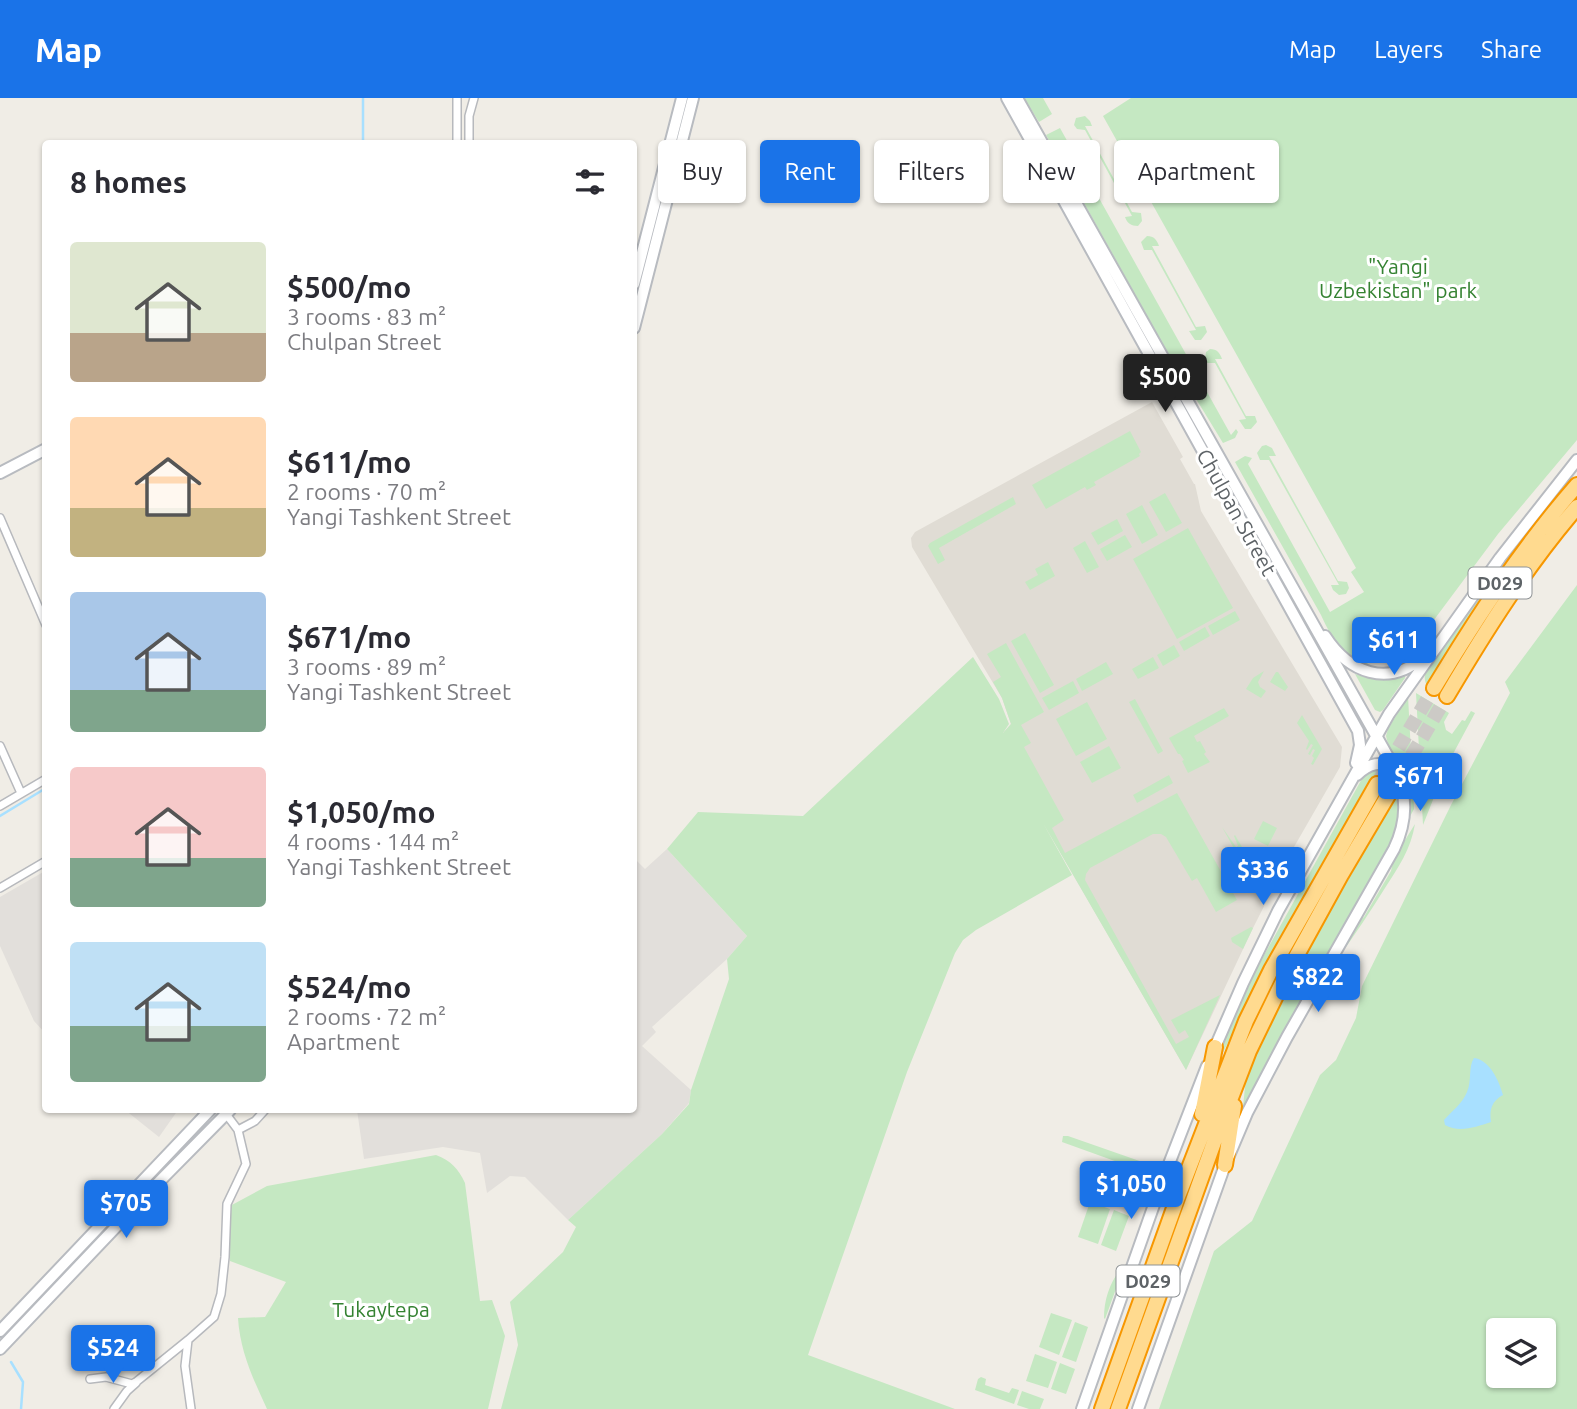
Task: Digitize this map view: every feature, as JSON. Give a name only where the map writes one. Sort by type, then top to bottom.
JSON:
[{"type":"highway","name":"D029","points":[[1577,485],[1504,577],[1440,692],[1577,507]]},
{"type":"highway","name":"D029","points":[[1118,1409],[1231,1076],[1245,1021],[1271,970],[1384,788],[1231,1076]]},
{"type":"highway","points":[[1195,1153],[1215,1047]]},
{"type":"highway","points":[[1226,1165],[1231,1076]]},
{"type":"highway","points":[[1195,1153],[1231,1076]]},
{"type":"highway","name":"D029","points":[[1102,1409],[1195,1153]]},
{"type":"main road","points":[[676,140],[682,116],[682,98]]},
{"type":"main road","points":[[682,116],[693,98]]},
{"type":"main road","name":"Chulpan Street","points":[[1007,98],[1359,731],[1359,752],[1349,785]]},
{"type":"main road","name":"Chulpan Street","points":[[1017,98],[1396,771],[1405,806],[1396,844],[1247,1112],[1138,1409]]},
{"type":"main road","points":[[637,274],[659,203]]},
{"type":"main road","points":[[637,314],[661,203]]},
{"type":"main road","points":[[0,473],[42,451]]},
{"type":"main road","points":[[1082,1409],[1162,1182],[1215,1047],[1273,923],[1376,736],[1410,682],[1513,540],[1577,460]]},
{"type":"main road","points":[[1283,574],[1332,645],[1345,659],[1364,670],[1374,674],[1386,674],[1405,670],[1442,638]]},
{"type":"main road","points":[[1349,785],[1361,771],[1371,765],[1384,764],[1396,771]]},
{"type":"main road","points":[[0,1331],[207,1113]]},
{"type":"main road","points":[[0,1349],[227,1113]]},
{"type":"main road","points":[[47,1282],[56,1290]]},
{"type":"street","points":[[457,98],[457,140]]},
{"type":"street","points":[[469,140],[469,116],[474,98]]},
{"type":"street","points":[[0,518],[42,616]]},
{"type":"street","points":[[0,746],[21,793]]},
{"type":"street","points":[[0,806],[21,793],[42,785]]},
{"type":"street","points":[[0,888],[42,863]]},
{"type":"street","points":[[114,1409],[136,1382],[214,1317],[221,1294],[227,1204],[246,1164],[238,1130],[229,1113]]},
{"type":"street","points":[[238,1130],[255,1121],[262,1113]]},
{"type":"street","points":[[188,1340],[185,1366],[191,1409]]},
{"type":"street","points":[[90,1379],[106,1377],[132,1384],[136,1382]]},
{"type":"shaded area","points":[[1152,402],[1183,457],[1180,459],[1195,484],[1201,511],[1342,747],[1340,767],[1294,847],[1186,1070],[996,741],[1011,724],[1002,698],[912,547],[911,538],[915,532]]},
{"type":"shaded area","points":[[667,849],[747,936],[727,959],[652,1027],[656,1032],[642,1046],[691,1090],[689,1103],[662,1134],[568,1220],[525,1177],[510,1176],[487,1193],[480,1153],[443,1147],[364,1159],[357,1113],[637,1113],[637,861],[645,869]]},
{"type":"shaded area","points":[[42,873],[42,1030],[34,1021],[0,946],[0,897]]},
{"type":"shaded area","points":[[129,1113],[176,1113],[159,1137]]},
{"type":"green space","points":[[1024,98],[1043,98],[1052,114],[1039,122]]},
{"type":"green space","name":"\"Yangi Uzbekistan\" park","points":[[1131,98],[1577,98],[1577,440],[1498,534],[1416,644],[1400,655],[1379,662],[1382,654],[1372,650],[1366,668],[1339,646],[1235,462],[1245,456],[1252,458],[1248,464],[1330,612],[1364,592],[1351,572],[1356,568],[1152,203],[1279,203],[1279,140],[1116,140],[1103,116]]},
{"type":"green space","points":[[1085,116],[1090,121],[1092,126],[1085,126],[1093,140],[1085,130],[1077,129],[1074,125],[1076,118]]},
{"type":"green space","points":[[1060,128],[1067,140],[1049,140],[1046,135]]},
{"type":"green space","points":[[1100,153],[1114,179],[1114,183],[1100,157]]},
{"type":"green space","points":[[1100,200],[1231,435],[1236,429],[1238,432],[1235,438],[1223,443],[1165,348],[1084,203],[1100,203]]},
{"type":"green space","points":[[1125,203],[1132,212],[1141,213],[1142,221],[1138,226],[1131,225],[1125,217],[1132,216]]},
{"type":"green space","points":[[1147,236],[1157,242],[1159,246],[1152,246],[1196,327],[1205,326],[1207,332],[1201,340],[1195,340],[1189,331],[1196,330],[1152,250],[1144,250],[1141,242]]},
{"type":"green space","points":[[1210,349],[1220,355],[1222,359],[1215,359],[1246,416],[1255,416],[1257,422],[1251,429],[1245,429],[1239,420],[1246,419],[1215,363],[1207,363],[1206,352]]},
{"type":"green space","points":[[1130,431],[1141,452],[1140,456],[1094,482],[1096,485],[1087,490],[1085,487],[1046,509],[1032,485]]},
{"type":"green space","points":[[1266,445],[1272,448],[1276,456],[1269,456],[1338,581],[1347,582],[1349,588],[1346,594],[1339,595],[1333,590],[1331,585],[1339,585],[1269,460],[1260,460],[1257,453]]},
{"type":"green space","points":[[1565,483],[1567,485],[1493,581],[1428,684],[1453,699],[1451,702],[1435,693],[1425,682],[1426,670],[1503,562]]},
{"type":"green space","points":[[1165,493],[1182,523],[1166,532],[1149,502]]},
{"type":"green space","points":[[1013,497],[1016,504],[939,548],[945,560],[938,564],[928,546],[930,543]]},
{"type":"green space","points":[[1142,505],[1158,535],[1142,544],[1126,514]]},
{"type":"green space","points":[[1117,519],[1123,531],[1098,545],[1091,533]]},
{"type":"green space","points":[[1188,528],[1233,608],[1177,639],[1133,559]]},
{"type":"green space","points":[[1125,535],[1132,547],[1107,561],[1100,549]]},
{"type":"green space","points":[[1085,541],[1099,567],[1087,573],[1073,548]]},
{"type":"green space","points":[[1048,562],[1055,576],[1030,590],[1025,582],[1038,575],[1035,569]]},
{"type":"green space","points":[[1577,585],[1577,1409],[1159,1409],[1214,1251],[1252,1221],[1320,1075],[1336,1060],[1356,1018],[1362,986],[1451,805],[1510,693],[1505,682]]},
{"type":"green space","points":[[1235,611],[1240,620],[1213,635],[1208,626]]},
{"type":"green space","points":[[1205,627],[1210,636],[1184,651],[1179,642]]},
{"type":"green space","points":[[1025,633],[1054,685],[1040,693],[1011,641]]},
{"type":"green space","points":[[1006,643],[1044,712],[1021,725],[1031,743],[1024,747],[1064,820],[1052,828],[1065,853],[1177,793],[1237,900],[1216,912],[1197,878],[1192,881],[1166,837],[1161,834],[1153,834],[1090,868],[1086,874],[1085,880],[1176,1044],[1189,1037],[1185,1030],[1179,1034],[1171,1020],[1220,995],[1186,1070],[1043,823],[1072,875],[976,930],[963,940],[955,953],[907,1072],[808,1355],[955,1409],[501,1409],[518,1345],[510,1302],[563,1252],[576,1227],[568,1220],[662,1134],[689,1104],[691,1090],[729,979],[727,959],[747,936],[667,849],[698,812],[803,816],[973,657],[999,699],[1009,724],[1003,733],[1011,724],[993,682],[1001,677],[987,654]]},
{"type":"green space","points":[[1174,645],[1180,656],[1163,666],[1157,655]]},
{"type":"green space","points":[[1153,657],[1159,668],[1138,679],[1132,669]]},
{"type":"green space","points":[[1106,662],[1113,674],[1082,691],[1076,679]]},
{"type":"green space","points":[[1264,671],[1258,682],[1266,691],[1261,698],[1246,689],[1253,678]]},
{"type":"green space","points":[[1276,672],[1288,687],[1285,691],[1270,682]]},
{"type":"green space","points":[[1355,674],[1380,679],[1405,675],[1405,678],[1380,712],[1375,710]]},
{"type":"green space","points":[[1073,681],[1079,693],[1049,710],[1042,698]]},
{"type":"green space","points":[[1416,693],[1449,713],[1444,722],[1446,730],[1452,734],[1471,711],[1475,713],[1446,767],[1423,825]]},
{"type":"green space","points":[[1408,696],[1414,809],[1407,822],[1386,736]]},
{"type":"green space","points":[[1135,699],[1163,751],[1158,754],[1129,702]]},
{"type":"green space","points":[[1087,702],[1107,739],[1076,756],[1056,719]]},
{"type":"green space","points":[[1224,708],[1229,716],[1194,736],[1197,742],[1200,741],[1210,762],[1188,773],[1182,761],[1184,760],[1169,738]]},
{"type":"green space","points":[[1302,715],[1322,749],[1313,765],[1312,756],[1315,750],[1308,754],[1313,745],[1306,749],[1309,741],[1297,723]]},
{"type":"green space","points":[[1109,746],[1121,768],[1092,783],[1080,762]]},
{"type":"green space","points":[[1376,768],[1389,772],[1398,786],[1395,834],[1243,1107],[1246,1077],[1282,997],[1396,795],[1371,781],[1267,961],[1220,1059],[1220,1049],[1258,966],[1364,775]]},
{"type":"green space","points":[[1169,775],[1173,783],[1137,803],[1133,795]]},
{"type":"green space","points":[[1263,821],[1277,828],[1268,846],[1254,839]]},
{"type":"green space","points":[[1415,824],[1399,866],[1339,957],[1356,923],[1364,917],[1391,871],[1394,858]]},
{"type":"green space","points":[[1222,827],[1236,847],[1235,835],[1242,847],[1249,847],[1259,866],[1251,879]]},
{"type":"green space","points":[[1253,928],[1243,949],[1232,942],[1231,938]]},
{"type":"green space","points":[[1063,1136],[1151,1165],[1148,1173],[1062,1142]]},
{"type":"green space","name":"Tukaytepa","points":[[436,1155],[453,1166],[465,1183],[480,1301],[492,1300],[505,1336],[488,1409],[267,1409],[244,1353],[238,1318],[265,1317],[286,1282],[230,1261],[230,1206],[267,1186]]},
{"type":"green space","points":[[1101,1169],[1122,1176],[1113,1203],[1091,1195]]},
{"type":"green space","points":[[1125,1177],[1140,1183],[1131,1208],[1116,1203]]},
{"type":"green space","points":[[1090,1202],[1110,1209],[1098,1244],[1078,1237]]},
{"type":"green space","points":[[1114,1210],[1129,1216],[1116,1251],[1101,1245]]},
{"type":"green space","points":[[1124,1267],[1105,1319],[1108,1291]]},
{"type":"green space","points":[[1051,1313],[1072,1320],[1059,1355],[1039,1347]]},
{"type":"green space","points":[[1075,1322],[1088,1327],[1076,1362],[1062,1357]]},
{"type":"green space","points":[[1035,1354],[1057,1362],[1048,1388],[1026,1381]]},
{"type":"green space","points":[[1060,1363],[1075,1369],[1066,1394],[1051,1389]]},
{"type":"green space","points":[[981,1377],[986,1379],[985,1385],[1009,1393],[1012,1388],[1019,1390],[1014,1404],[975,1390]]},
{"type":"green space","points":[[1022,1391],[1044,1399],[1040,1409],[1017,1405]]},
{"type":"water","points":[[1474,1058],[1489,1067],[1503,1095],[1492,1106],[1491,1122],[1456,1129],[1445,1125],[1444,1120],[1460,1104],[1467,1092]]},
{"type":"waterway","points":[[363,98],[363,140]]},
{"type":"waterway","points":[[0,816],[42,790]]},
{"type":"waterway","points":[[11,1362],[23,1382],[21,1409]]},
{"type":"tunnel","points":[[1377,784],[1434,688]]},
{"type":"tunnel","points":[[1390,792],[1447,696]]}]
